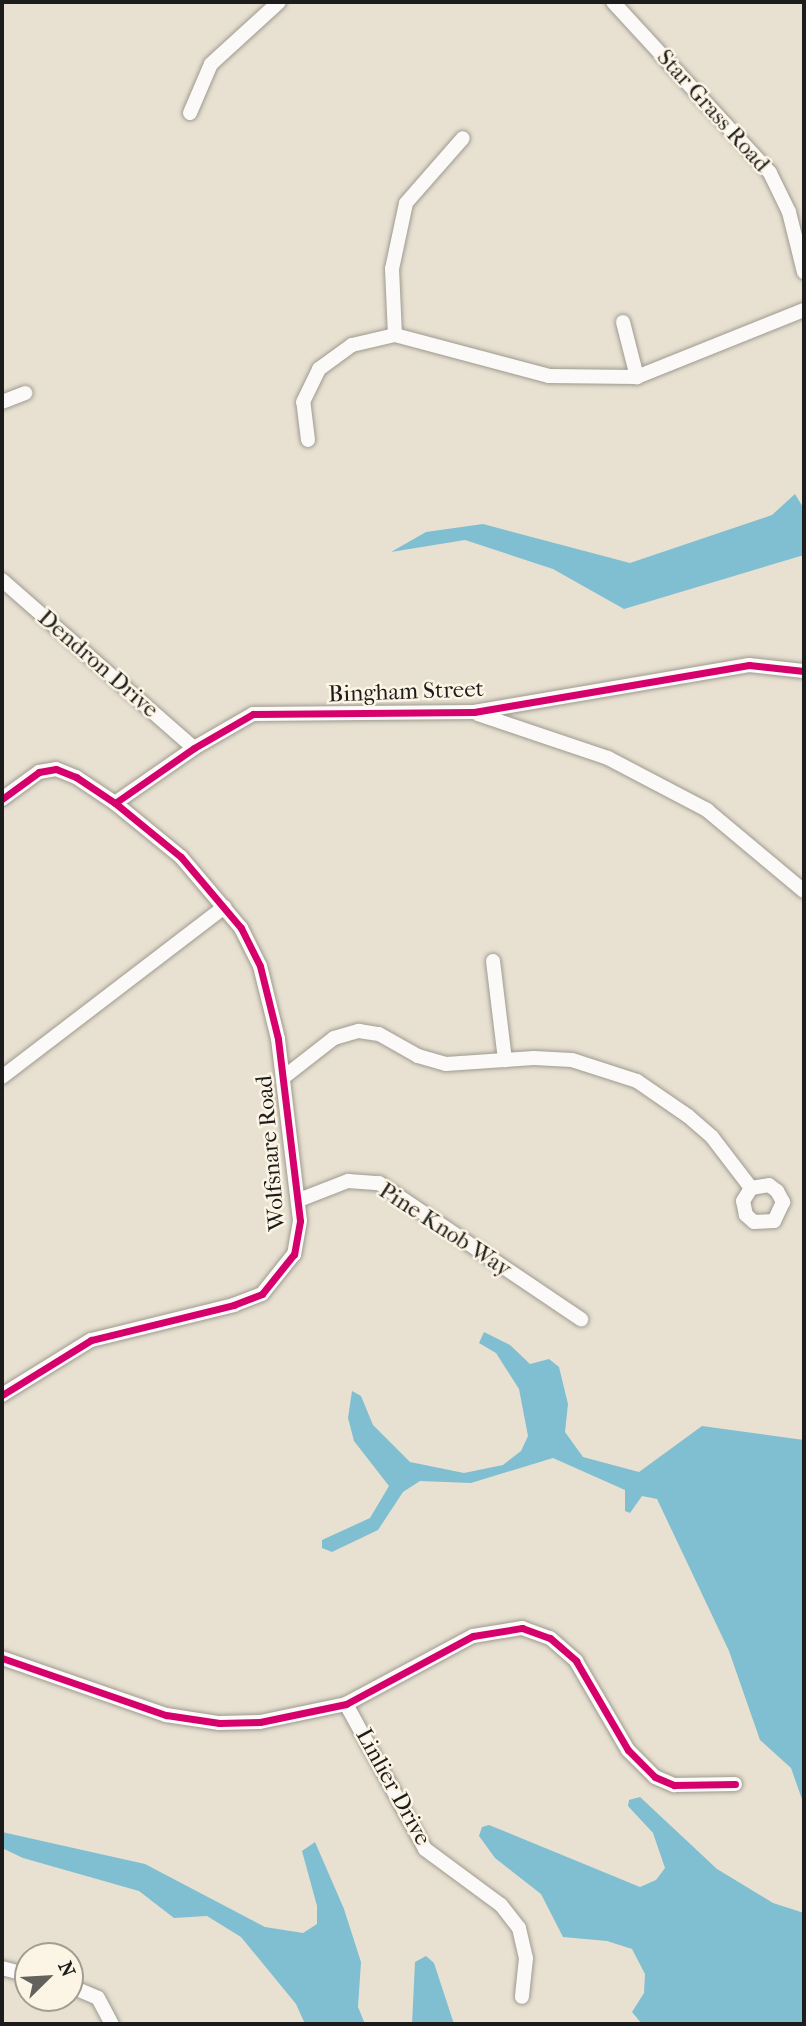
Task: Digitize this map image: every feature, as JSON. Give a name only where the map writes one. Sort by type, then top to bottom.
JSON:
[{"type":"street","points":[[190,113],[211,64],[279,2]]},
{"type":"street","name":"Star Grass Road","points":[[613,2],[770,173],[789,212],[804,272]]},
{"type":"street","points":[[395,335],[392,269],[406,203],[463,138]]},
{"type":"street","points":[[308,440],[303,402],[319,369],[352,345],[395,335],[549,376],[638,377],[804,310]]},
{"type":"street","points":[[623,322],[638,377]]},
{"type":"street","points":[[2,402],[25,393]]},
{"type":"street","name":"Dendron Drive","points":[[2,580],[194,748]]},
{"type":"street","name":"Bingham Street","points":[[116,803],[194,748],[253,714],[474,712],[749,665],[804,671]]},
{"type":"street","points":[[474,712],[608,758],[707,810],[804,891]]},
{"type":"street","name":"Wolfsnare Road","points":[[2,799],[48,769],[64,770],[116,803],[181,857],[224,906],[260,966],[284,1077],[299,1200],[299,1238],[294,1254],[262,1294],[91,1340],[2,1395]]},
{"type":"street","points":[[2,1077],[224,906]]},
{"type":"street","points":[[492,961],[505,1060]]},
{"type":"street","points":[[284,1077],[334,1038],[359,1031],[379,1034],[418,1056],[446,1064],[505,1060],[572,1060],[637,1081],[712,1137],[751,1188]]},
{"type":"street","name":"Pine Knob Way","points":[[299,1200],[348,1181],[379,1183],[581,1319]]},
{"type":"street","points":[[2,1658],[52,1672],[116,1701],[184,1719],[260,1723],[346,1704],[473,1636],[522,1628],[550,1638],[576,1661],[628,1750],[655,1777],[674,1785],[735,1784]]},
{"type":"street","name":"Linlier Drive","points":[[346,1704],[425,1849],[500,1905],[519,1928],[526,1958],[522,1997]]},
{"type":"street","points":[[84,1992],[98,1998],[112,2024]]},
{"type":"water","points":[[795,494],[804,509],[804,555],[624,609],[553,569],[465,540],[391,552],[426,532],[483,524],[630,563],[772,515]]},
{"type":"water","points":[[484,1332],[510,1345],[530,1364],[549,1359],[559,1367],[568,1404],[565,1432],[583,1457],[639,1472],[702,1426],[804,1440],[804,1805],[791,1768],[760,1740],[729,1651],[657,1499],[642,1496],[630,1513],[625,1511],[625,1490],[553,1458],[471,1483],[420,1481],[403,1492],[378,1530],[332,1552],[322,1548],[322,1540],[370,1518],[389,1486],[354,1441],[348,1418],[352,1391],[361,1396],[373,1425],[410,1462],[464,1473],[503,1465],[521,1451],[528,1436],[519,1389],[496,1353],[479,1343]]},
{"type":"water","points":[[640,1797],[717,1869],[773,1903],[804,1913],[804,2024],[642,2024],[632,2012],[644,1993],[645,1974],[632,1949],[607,1941],[563,1937],[541,1894],[495,1858],[479,1836],[482,1827],[489,1825],[640,1887],[656,1880],[665,1868],[653,1833],[628,1806],[629,1800]]},
{"type":"water","points":[[2,1832],[145,1864],[265,1927],[303,1933],[317,1924],[317,1906],[302,1851],[315,1842],[344,1909],[361,1962],[358,2007],[365,2024],[305,2024],[296,2004],[241,1937],[207,1916],[174,1918],[139,1891],[23,1858],[2,1848]]},
{"type":"water","points":[[426,1956],[434,1963],[454,2024],[412,2024],[415,1962]]},
{"type":"cycle path","points":[[115,803],[194,748],[253,714],[474,712],[749,665],[804,671]]},
{"type":"cycle path","points":[[2,799],[39,772],[56,769],[76,777],[115,803],[181,857],[241,928],[260,966],[278,1039],[300,1221],[294,1254],[262,1294],[234,1305],[91,1340],[2,1395]]},
{"type":"cycle path","points":[[2,1658],[166,1715],[219,1723],[260,1722],[346,1704],[473,1636],[522,1628],[550,1638],[576,1661],[628,1750],[655,1777],[674,1785],[735,1784]]}]
